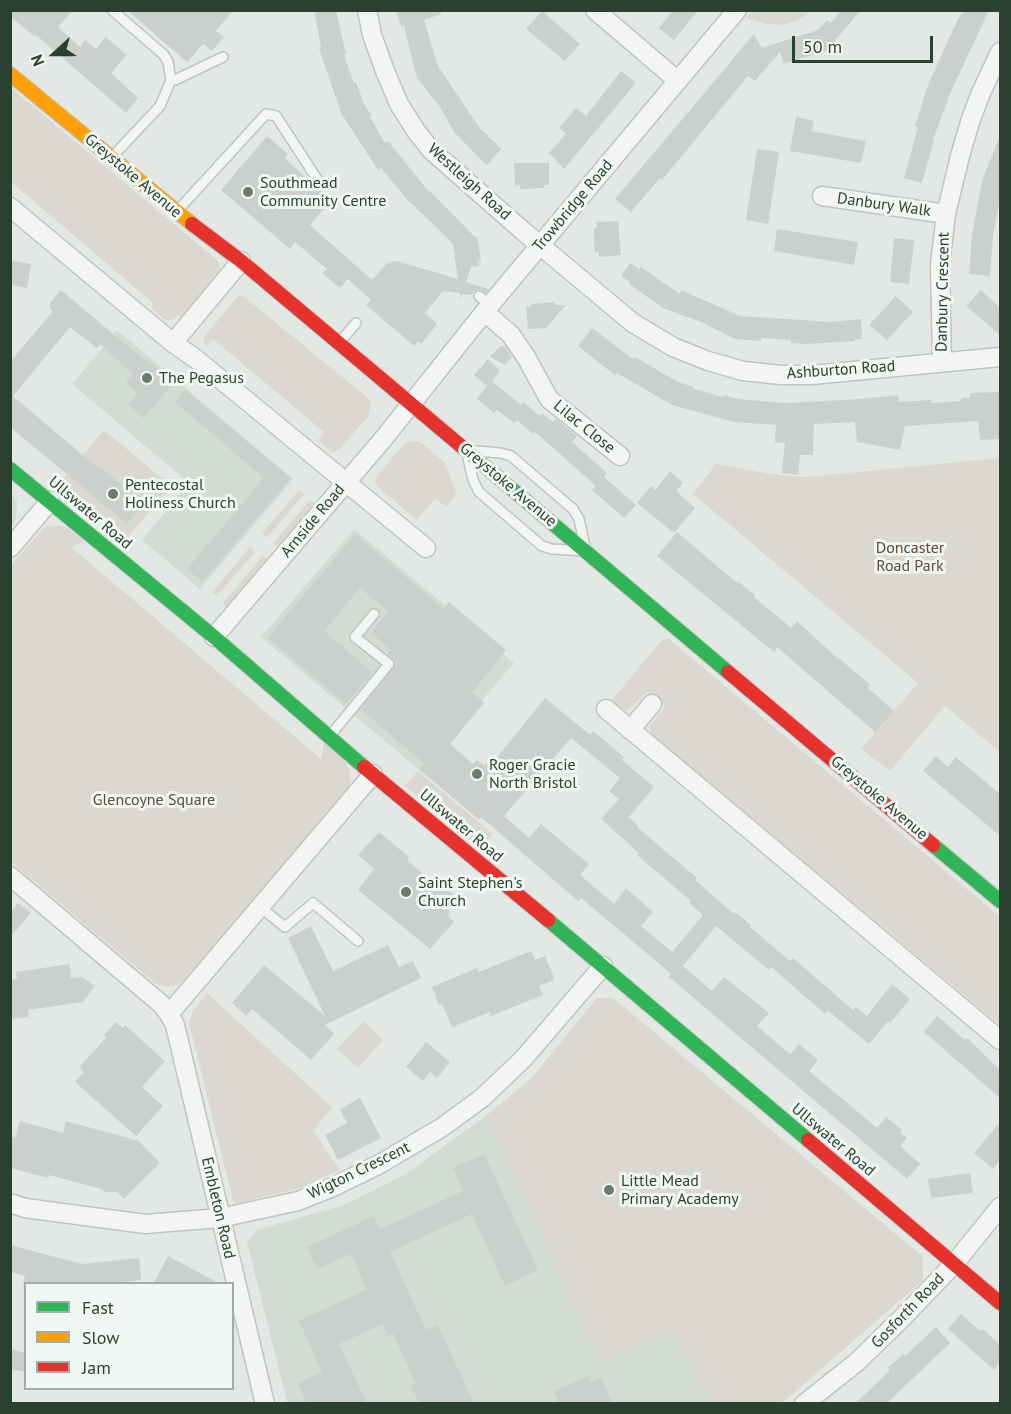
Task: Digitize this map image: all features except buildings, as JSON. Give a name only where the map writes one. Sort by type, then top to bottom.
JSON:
[{"type":"street","name":"Westleigh Road","points":[[367,10],[372,35],[384,71],[399,104],[416,131],[431,150],[454,172],[541,246]]},
{"type":"street","points":[[595,10],[678,81]]},
{"type":"street","name":"Trowbridge Road","points":[[411,403],[485,304],[541,246],[738,10]]},
{"type":"street","name":"Danbury Crescent","points":[[942,362],[940,264],[945,214],[970,122],[1000,52]]},
{"type":"street","name":"Greystoke Avenue","points":[[10,74],[176,212],[241,261],[411,403],[1000,901]]},
{"type":"street","name":"Danbury Walk","points":[[822,196],[945,214]]},
{"type":"street","points":[[10,207],[173,343],[196,359],[426,548]]},
{"type":"street","name":"Ashburton Road","points":[[541,246],[633,323],[673,347],[708,361],[742,370],[781,375],[812,375],[1000,357]]},
{"type":"street","points":[[173,343],[241,261]]},
{"type":"street","name":"Lilac Close","points":[[485,304],[526,357],[549,399],[620,456]]},
{"type":"street","name":"Arnside Road","points":[[214,637],[411,403]]},
{"type":"street","name":"Ullswater Road","points":[[10,469],[214,637],[329,737],[1000,1303]]},
{"type":"street","points":[[10,548],[50,501]]},
{"type":"street","points":[[630,730],[652,704]]},
{"type":"street","points":[[606,709],[1000,1040]]},
{"type":"street","points":[[10,876],[161,1004],[169,1014],[373,774]]},
{"type":"street","name":"Wigton Crescent","points":[[10,1203],[25,1208],[145,1224],[220,1218],[298,1201],[378,1165],[441,1128],[482,1098],[523,1059],[603,966]]},
{"type":"street","name":"Embleton Road","points":[[169,1014],[175,1025],[266,1404]]},
{"type":"street","name":"Gosforth Road","points":[[804,1404],[856,1362],[905,1315],[954,1264],[1000,1207]]},
{"type":"lane","points":[[111,158],[160,106],[171,80],[168,62],[164,55],[112,10]]},
{"type":"lane","points":[[171,80],[223,57]]},
{"type":"lane","points":[[176,212],[266,114],[276,116],[317,179]]},
{"type":"lane","points":[[339,343],[356,323]]},
{"type":"lane","points":[[466,450],[511,456],[573,509],[579,519],[586,551],[552,549],[542,546],[479,492],[473,480],[466,450]]},
{"type":"lane","points":[[329,737],[389,664],[355,637],[374,614]]},
{"type":"lane","points":[[260,908],[285,927],[313,903],[358,941]]},
{"type":"shaded area","points":[[117,330],[293,479],[200,589],[142,540],[189,483],[72,384]]},
{"type":"shaded area","points":[[11,492],[17,502],[16,519],[11,527]]},
{"type":"shaded area","points":[[354,529],[514,663],[449,738],[423,773],[261,637]]},
{"type":"shaded area","name":"Little Mead Primary Academy","points":[[597,998],[613,998],[923,1257],[923,1280],[782,1403],[287,1403],[247,1243],[257,1230],[344,1205],[404,1175],[486,1116],[531,1079]]},
{"type":"green space","points":[[753,11],[812,11],[797,21],[782,25],[766,24],[746,18]]},
{"type":"green space","points":[[10,87],[218,261],[219,273],[184,320],[179,315],[165,320],[152,309],[152,302],[11,182]]},
{"type":"green space","points":[[242,295],[368,398],[371,404],[368,417],[339,450],[330,451],[318,440],[324,432],[213,339],[206,346],[203,341],[204,337],[238,296]]},
{"type":"green space","points":[[104,430],[171,486],[124,542],[58,485]]},
{"type":"green space","points":[[419,441],[444,462],[457,494],[446,507],[435,499],[417,520],[377,486],[375,481],[405,443]]},
{"type":"green space","name":"Doncaster Road Park","points":[[1000,458],[1000,752],[945,706],[890,771],[861,749],[918,683],[693,494],[716,464],[770,474],[806,477]]},
{"type":"green space","points":[[299,490],[304,494],[267,538],[262,533]]},
{"type":"green space","points":[[310,500],[315,504],[278,547],[273,543]]},
{"type":"green space","name":"Glencoyne Square","points":[[58,525],[68,528],[85,542],[71,547],[321,759],[324,743],[344,760],[350,771],[350,785],[344,795],[188,978],[177,985],[167,987],[156,984],[11,862],[11,565],[45,527]]},
{"type":"green space","points":[[250,547],[255,552],[217,596],[212,592]]},
{"type":"green space","points":[[263,555],[268,560],[227,607],[223,603]]},
{"type":"green space","points":[[668,638],[1000,917],[1000,1025],[652,735],[650,726],[665,707],[647,692],[629,709],[622,711],[611,701],[662,640]]},
{"type":"green space","points":[[418,771],[493,834],[480,849],[405,786]]},
{"type":"green space","points":[[207,993],[332,1107],[313,1131],[340,1170],[300,1188],[234,1204],[189,1023],[193,1011]]},
{"type":"green space","points":[[597,998],[613,998],[923,1257],[923,1280],[782,1403],[712,1403],[673,1331],[600,1361],[486,1116],[531,1079]]},
{"type":"green space","points":[[364,1021],[383,1040],[358,1068],[337,1049]]},
{"type":"traffic: fast","points":[[461,446],[728,672]]},
{"type":"traffic: fast","points":[[10,469],[214,637],[364,767]]},
{"type":"traffic: fast","points":[[933,845],[1000,901]]},
{"type":"traffic: fast","points":[[548,920],[808,1140]]},
{"type":"traffic: slow","points":[[10,74],[192,224]]},
{"type":"traffic: jam","points":[[192,224],[241,261],[461,446]]},
{"type":"traffic: jam","points":[[728,672],[933,845]]},
{"type":"traffic: jam","points":[[364,767],[548,920]]},
{"type":"traffic: jam","points":[[808,1140],[1000,1303]]},
{"type":"place","name":"Southmead Community Centre","points":[[248,192]]},
{"type":"place","name":"The Pegasus","points":[[147,378]]},
{"type":"place","name":"Pentecostal Holiness Church","points":[[113,494]]},
{"type":"place","name":"Roger Gracie North Bristol","points":[[477,774]]},
{"type":"place","name":"Saint Stephen's Church","points":[[406,892]]},
{"type":"place","name":"Little Mead Primary Academy","points":[[609,1190]]}]
